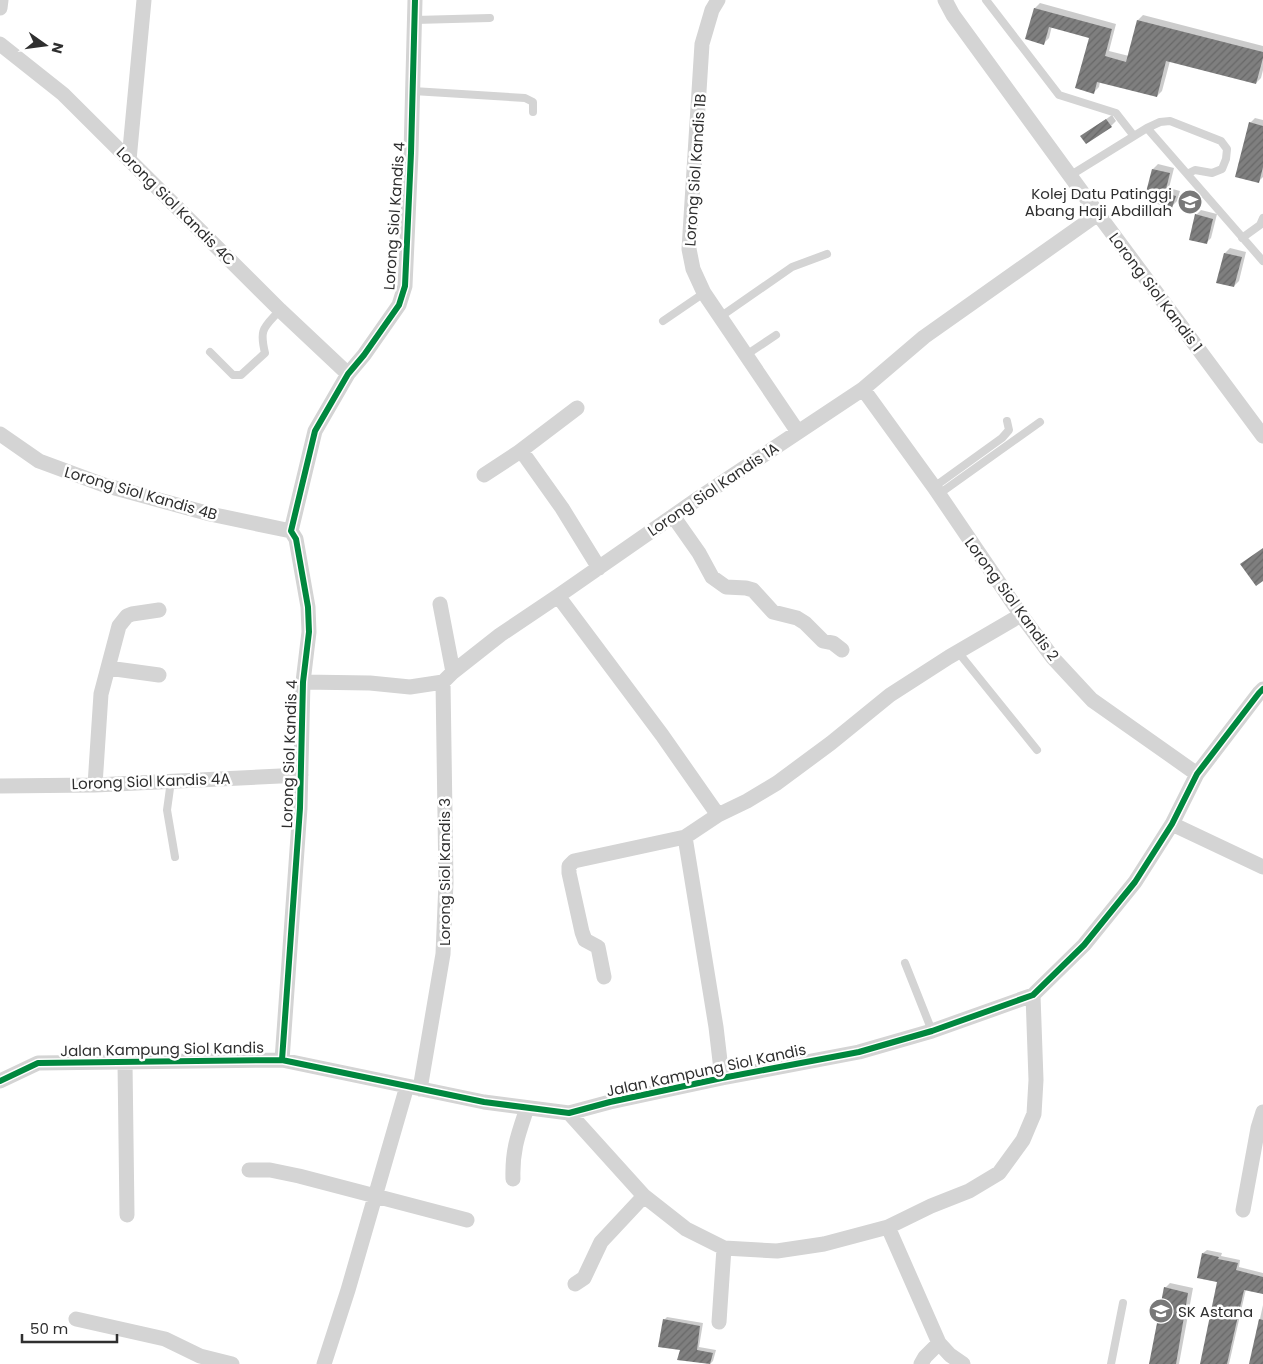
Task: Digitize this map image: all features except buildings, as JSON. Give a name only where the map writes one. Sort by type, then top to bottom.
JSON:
[{"type":"street","points":[[0,8],[1,0]]},
{"type":"street","points":[[129,160],[144,0]]},
{"type":"street","name":"Lorong Siol Kandis 4","points":[[282,1060],[301,775],[303,682],[309,632],[309,617],[296,539],[291,531],[316,431],[348,374],[364,355],[399,305],[405,286],[415,0]]},
{"type":"street","name":"Lorong Siol Kandis 1B","points":[[718,0],[712,10],[702,44],[689,232],[692,269],[704,293],[798,432]]},
{"type":"street","name":"Lorong Siol Kandis 1","points":[[944,0],[1098,214],[1263,436]]},
{"type":"street","name":"Lorong Siol Kandis 4C","points":[[0,44],[63,94],[280,310],[348,374]]},
{"type":"street","name":"Lorong Siol Kandis 1A","points":[[303,682],[370,683],[410,687],[448,677],[500,635],[863,389],[924,338],[1098,214]]},
{"type":"street","name":"Lorong Siol Kandis 2","points":[[863,389],[1053,658],[1092,700],[1197,774]]},
{"type":"street","points":[[484,475],[520,452],[577,408]]},
{"type":"street","name":"Lorong Siol Kandis 4B","points":[[0,434],[39,462],[104,485],[210,514],[291,531]]},
{"type":"street","points":[[520,452],[525,456],[562,508],[599,568]]},
{"type":"street","points":[[673,516],[699,553],[712,578],[726,587],[753,590],[773,612],[797,618],[805,623],[823,641],[832,643],[842,650]]},
{"type":"street","points":[[558,596],[662,735],[718,815]]},
{"type":"street","name":"Lorong Siol Kandis 3","points":[[324,1364],[375,1196],[413,1088],[444,954],[448,677],[440,604]]},
{"type":"street","points":[[95,784],[101,694],[119,626],[127,616],[132,614],[159,610]]},
{"type":"street","points":[[604,977],[598,948],[585,940],[582,932],[569,866],[574,862],[685,837],[718,815],[747,801],[777,782],[832,743],[890,695],[1021,615]]},
{"type":"street","points":[[108,668],[159,675]]},
{"type":"street","name":"Jalan Kampung Siol Kandis","points":[[0,1080],[38,1063],[282,1060],[484,1102],[569,1113],[610,1102],[722,1078],[859,1052],[932,1031],[1033,995],[1084,945],[1135,882],[1172,824],[1197,774],[1263,689]]},
{"type":"street","name":"Lorong Siol Kandis 4A","points":[[0,786],[301,775]]},
{"type":"street","points":[[1172,824],[1263,867]]},
{"type":"street","points":[[685,837],[716,1026],[722,1078]]},
{"type":"street","points":[[569,1113],[644,1196],[686,1229],[724,1248],[777,1251],[824,1244],[888,1227],[931,1206],[969,1191],[999,1173],[1023,1140],[1030,1128],[1034,1114],[1036,1080],[1033,995]]},
{"type":"street","points":[[125,1063],[127,1215]]},
{"type":"street","points":[[513,1179],[512,1158],[516,1138],[527,1108]]},
{"type":"street","points":[[1244,1210],[1256,1137],[1263,1112]]},
{"type":"street","points":[[250,1170],[270,1170],[467,1220]]},
{"type":"street","points":[[575,1284],[584,1278],[601,1242],[644,1196]]},
{"type":"street","points":[[888,1227],[939,1343],[950,1355],[963,1364]]},
{"type":"street","points":[[719,1322],[724,1248]]},
{"type":"street","points":[[76,1320],[166,1339],[200,1356],[232,1364]]},
{"type":"street","points":[[921,1364],[925,1357],[939,1343]]},
{"type":"lane","points":[[986,0],[1059,95],[1116,113],[1134,136]]},
{"type":"lane","points":[[415,20],[490,18]]},
{"type":"lane","points":[[413,91],[525,98],[533,102],[534,112]]},
{"type":"lane","points":[[1071,175],[1160,122],[1170,122],[1221,141],[1227,149],[1222,169],[1212,173],[1194,170],[1187,174]]},
{"type":"lane","points":[[1148,128],[1263,261]]},
{"type":"lane","points":[[1242,238],[1260,225],[1263,218]]},
{"type":"lane","points":[[720,317],[792,267],[827,254]]},
{"type":"lane","points":[[663,321],[704,293]]},
{"type":"lane","points":[[210,352],[233,375],[241,375],[265,353],[261,338],[262,331],[280,310]]},
{"type":"lane","points":[[746,355],[776,335]]},
{"type":"lane","points":[[936,490],[1002,438],[1009,430],[1007,421]]},
{"type":"lane","points":[[936,490],[1040,422]]},
{"type":"lane","points":[[958,652],[1037,750]]},
{"type":"lane","points":[[171,781],[166,810],[175,857]]},
{"type":"lane","points":[[905,963],[932,1031]]},
{"type":"lane","points":[[1111,1364],[1123,1303]]},
{"type":"cycle path","points":[[282,1060],[300,808],[303,682],[309,632],[308,607],[296,539],[291,531],[315,431],[348,374],[364,355],[399,305],[405,286],[415,0]]},
{"type":"cycle path","points":[[0,1081],[38,1063],[282,1060],[484,1102],[569,1113],[610,1102],[722,1078],[859,1052],[932,1031],[1033,995],[1084,945],[1135,882],[1172,824],[1197,774],[1263,689]]},
{"type":"place","name":"Kolej Datu Patinggi Abang Haji Abdillah","points":[[1190,202]]},
{"type":"place","name":"SK Astana","points":[[1161,1311]]}]
